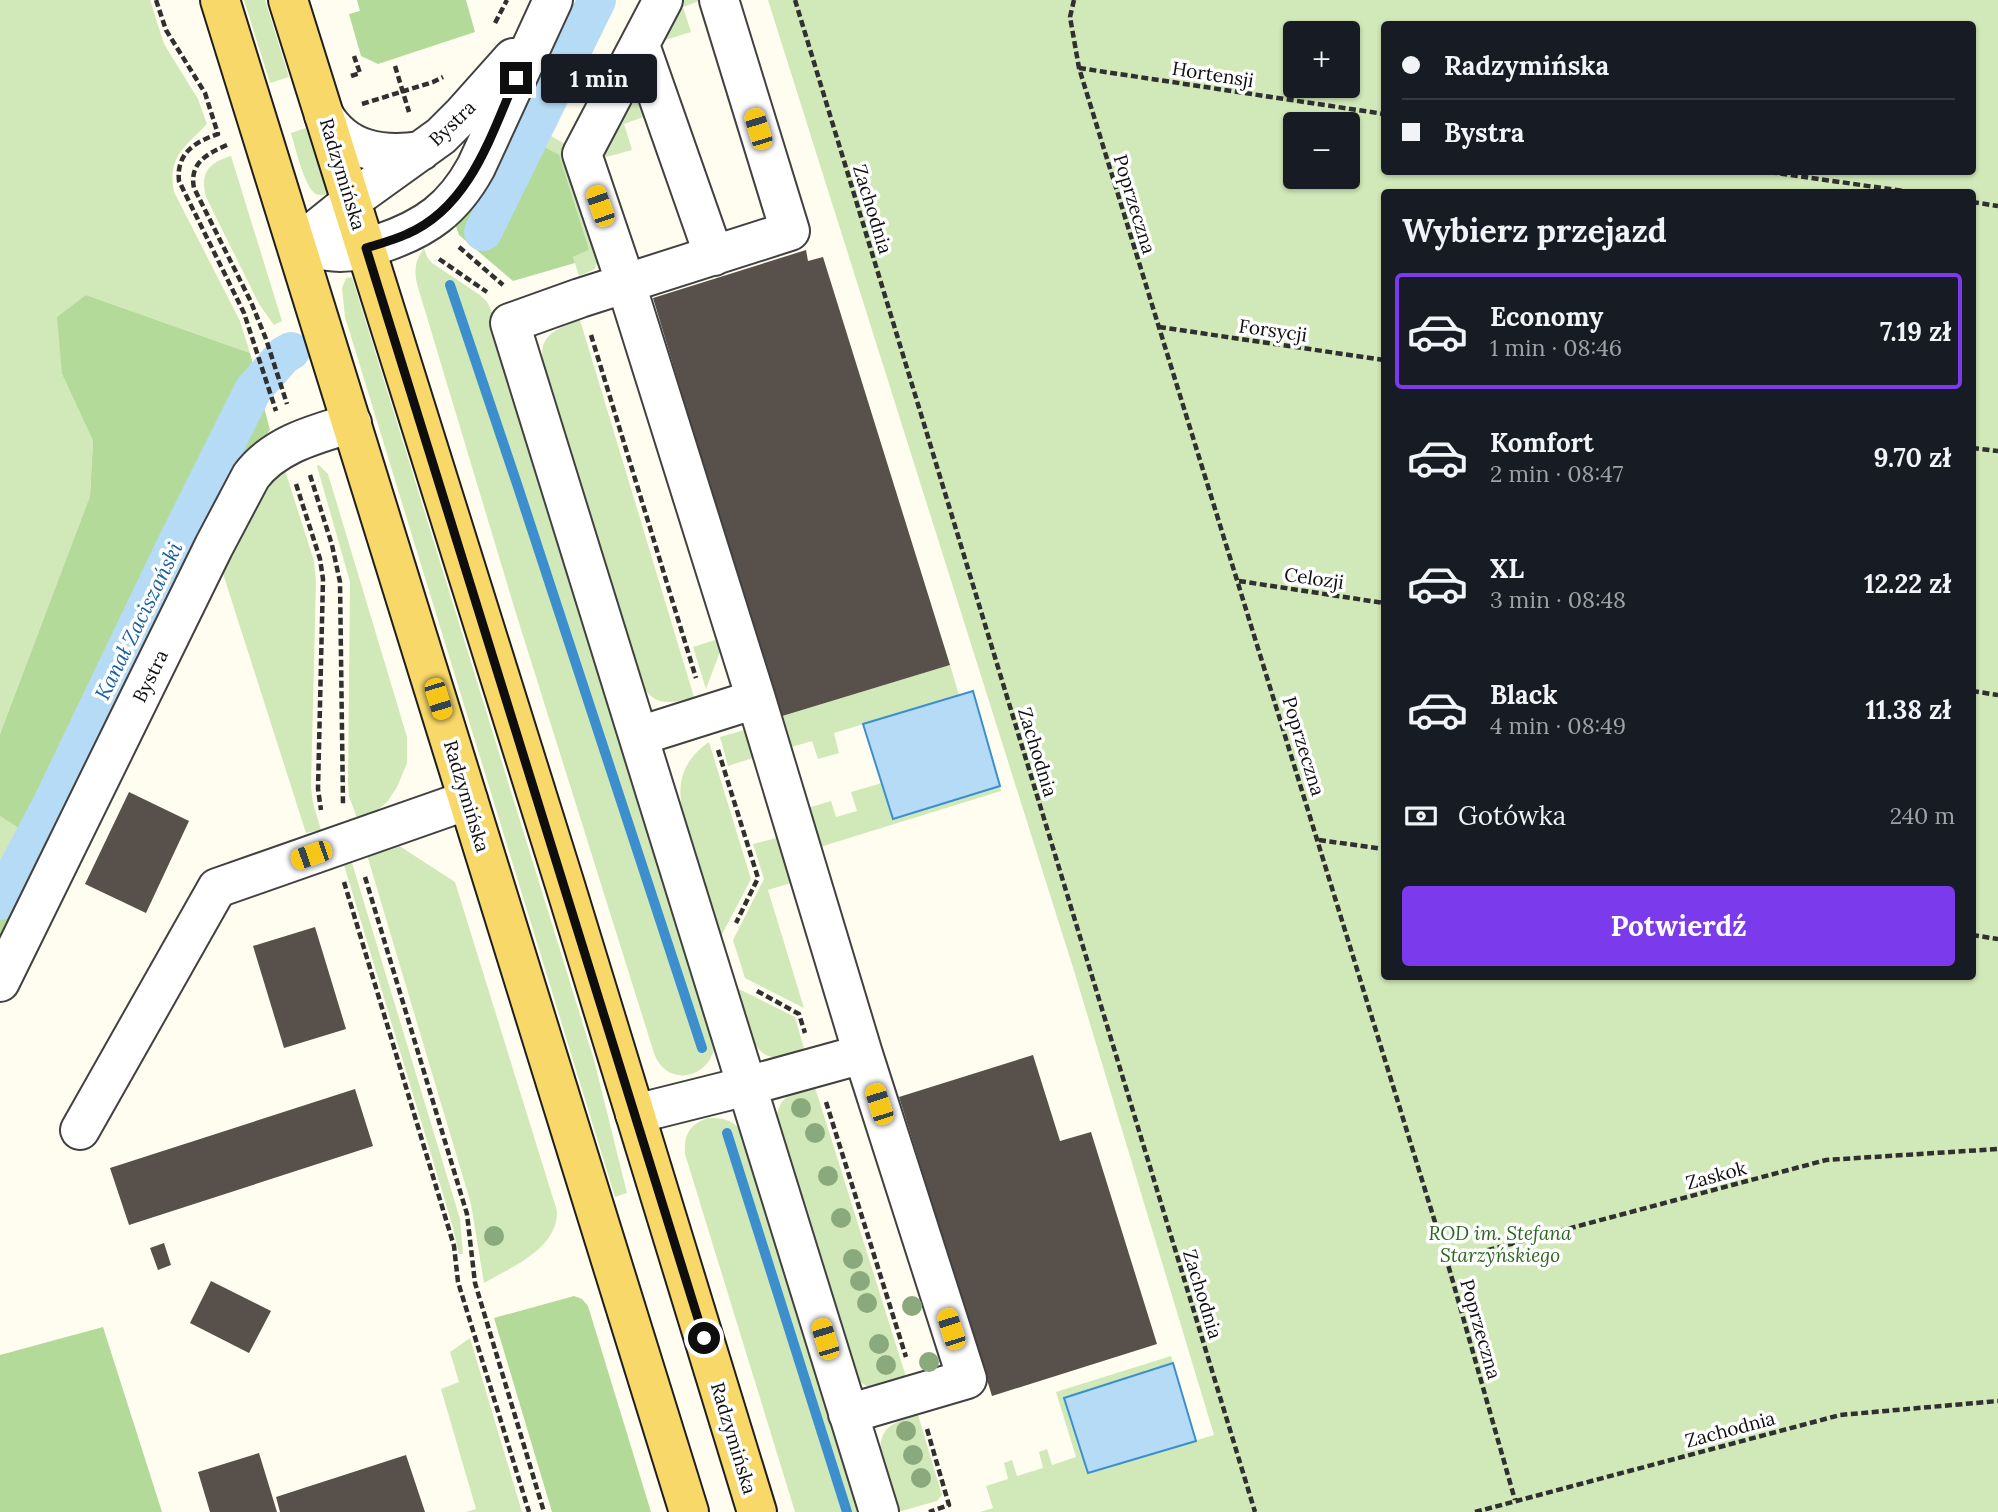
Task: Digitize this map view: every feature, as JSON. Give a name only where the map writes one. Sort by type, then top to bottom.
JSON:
[{"type":"main road","name":"Radzymińska","points":[[220,0],[689,1512]]},
{"type":"main road","name":"Radzymińska","points":[[288,0],[341,110],[351,201],[757,1512]]},
{"type":"street","points":[[663,0],[582,154],[626,284],[756,699],[863,1055],[967,1379],[848,1414]]},
{"type":"street","points":[[719,0],[790,231],[580,298],[510,307],[878,1512]]},
{"type":"street","name":"Bystra","points":[[297,245],[341,252],[366,248],[408,234],[446,208],[476,167],[545,15]]},
{"type":"street","name":"Bystra","points":[[341,110],[337,133],[362,148],[399,153],[416,137],[441,136],[463,114],[545,15]]},
{"type":"street","points":[[640,45],[714,256]]},
{"type":"street","name":"Bystra","points":[[297,245],[351,201],[416,137]]},
{"type":"street","name":"Bystra","points":[[0,982],[251,476],[256,469],[292,444],[352,423]]},
{"type":"street","points":[[639,736],[756,699]]},
{"type":"street","points":[[80,1129],[217,888],[468,800]]},
{"type":"street","points":[[635,1114],[863,1055]]},
{"type":"path","points":[[156,0],[166,30],[205,93],[218,134],[201,141],[187,152],[178,170],[181,189],[244,313],[274,401],[332,545],[340,582],[341,802],[344,843],[453,1246],[458,1282],[528,1512]]},
{"type":"path","points":[[490,32],[507,0]]},
{"type":"path","name":"Zachodnia","points":[[795,0],[1255,1512]]},
{"type":"path","name":"Poprzeczna","points":[[1074,0],[1070,17],[1079,68],[1319,840],[1447,1261],[1515,1500]]},
{"type":"path","points":[[354,56],[360,73]]},
{"type":"path","points":[[395,66],[416,137]]},
{"type":"path","name":"Hortensji","points":[[1079,68],[1381,114]]},
{"type":"path","points":[[341,110],[433,82],[450,74]]},
{"type":"path","points":[[226,145],[206,155],[196,167],[192,178],[194,188],[251,302],[266,339],[283,392],[292,444],[320,559],[323,579],[318,789],[322,814],[344,843],[467,1214],[475,1283],[544,1512]]},
{"type":"path","points":[[1791,175],[1889,189]]},
{"type":"path","points":[[1976,203],[1998,206]]},
{"type":"path","points":[[452,241],[510,307]]},
{"type":"path","points":[[435,255],[510,307]]},
{"type":"path","points":[[580,298],[758,878],[733,928]]},
{"type":"path","name":"Forsycji","points":[[1158,327],[1381,360]]},
{"type":"path","points":[[1976,448],[1998,451]]},
{"type":"path","name":"Celozji","points":[[1239,582],[1381,603]]},
{"type":"path","points":[[1976,692],[1998,695]]},
{"type":"path","points":[[1319,840],[1381,849]]},
{"type":"path","points":[[1976,936],[1998,939]]},
{"type":"path","points":[[752,988],[799,1014],[949,1506],[929,1512]]},
{"type":"path","name":"Zaskok","points":[[1447,1261],[1826,1160],[1998,1149]]},
{"type":"path","name":"Zachodnia","points":[[1475,1512],[1840,1415],[1998,1401]]},
{"type":"green space","points":[[0,0],[150,0],[164,44],[198,99],[207,124],[185,146],[176,161],[173,170],[174,192],[240,321],[250,353],[86,295],[62,374],[93,441],[90,496],[0,734]]},
{"type":"green space","points":[[244,0],[265,0],[289,77],[270,83]]},
{"type":"green space","points":[[357,0],[466,0],[475,32],[378,64],[361,56],[349,14],[360,11]]},
{"type":"green space","points":[[576,0],[607,0],[542,131],[567,145],[599,256],[595,269],[579,276],[573,257],[589,250],[509,128]]},
{"type":"green space","points":[[680,0],[702,0],[683,7],[691,32],[665,40],[663,38]]},
{"type":"green space","name":"ROD im. Stefana Starzyńskiego","points":[[768,0],[1998,0],[1998,1512],[980,1512],[993,1508],[986,1486],[1008,1479],[1004,1463],[1012,1460],[1017,1476],[1043,1468],[1039,1452],[1047,1449],[1052,1465],[1076,1457],[1056,1392],[1171,1356],[1173,1363],[1064,1398],[1088,1473],[1214,1435],[1075,974]]},
{"type":"green space","points":[[641,99],[646,116],[624,124],[632,150],[606,157],[603,152],[626,107]]},
{"type":"green space","points":[[306,128],[327,194],[318,195],[312,190],[300,166],[291,133]]},
{"type":"green space","points":[[509,128],[559,155],[589,250],[573,257],[575,263],[513,281],[459,235],[454,221]]},
{"type":"green space","points":[[231,156],[282,321],[274,325],[259,304],[206,197],[204,181],[208,170],[217,162]]},
{"type":"green space","points":[[424,248],[432,263],[480,295],[491,310],[714,1034],[714,1048],[710,1060],[702,1069],[692,1074],[670,1073],[654,1053],[515,610],[417,284],[416,265]]},
{"type":"green space","points":[[352,277],[594,1060],[627,1193],[615,1197],[345,317],[342,288],[346,278]]},
{"type":"green space","points":[[86,295],[250,353],[270,430],[234,474],[0,955],[0,869],[22,830],[0,816],[0,734],[90,496],[93,441],[62,374],[57,317]]},
{"type":"green space","points":[[580,320],[694,697],[664,702],[652,697],[642,684],[543,361],[542,352],[547,338],[558,329]]},
{"type":"green space","points":[[283,464],[314,561],[316,581],[311,787],[321,830],[306,833],[219,561],[264,486]]},
{"type":"green space","points":[[317,466],[328,474],[407,737],[407,763],[397,787],[378,810],[357,818],[349,796],[348,783],[350,582]]},
{"type":"green space","points":[[715,640],[721,649],[706,689],[693,647]]},
{"type":"green space","points":[[950,665],[959,695],[834,733],[839,753],[818,759],[812,741],[788,748],[779,717]]},
{"type":"green space","points":[[748,729],[756,757],[728,766],[720,737]]},
{"type":"green space","points":[[709,742],[751,879],[720,938],[680,796],[686,768],[695,754]]},
{"type":"green space","points":[[882,783],[893,819],[1000,786],[1001,791],[820,847],[808,808],[831,801],[836,817],[857,811],[851,792]]},
{"type":"green space","points":[[0,816],[22,829],[0,869]]},
{"type":"green space","points":[[780,837],[794,882],[768,890],[804,1008],[745,978],[733,940],[764,879],[753,844]]},
{"type":"green space","points":[[398,845],[455,882],[557,1211],[550,1236],[541,1246],[519,1263],[484,1283],[471,1204],[367,855]]},
{"type":"green space","points":[[352,863],[460,1219],[463,1254],[459,1254],[344,865]]},
{"type":"green space","points":[[735,987],[795,1017],[805,1052],[780,1057],[764,1054],[747,1028]]},
{"type":"green space","points":[[814,1084],[908,1383],[872,1390],[859,1381],[854,1371],[777,1117],[785,1099]]},
{"type":"green space","points":[[708,1118],[726,1120],[740,1129],[861,1512],[795,1512],[685,1154],[689,1131]]},
{"type":"green space","points":[[574,1296],[582,1299],[588,1306],[651,1512],[552,1512],[494,1318]]},
{"type":"green space","points":[[103,1327],[162,1512],[0,1512],[0,1355]]},
{"type":"green space","points":[[470,1338],[522,1512],[466,1512],[476,1509],[441,1389],[459,1382],[450,1352]]},
{"type":"green space","points":[[918,1415],[942,1495],[937,1501],[898,1512],[883,1469],[883,1436],[888,1428],[898,1422]]},
{"type":"water","points":[[973,691],[1000,786],[893,819],[863,724]]},
{"type":"water","points":[[1173,1363],[1196,1441],[1088,1473],[1064,1398]]},
{"type":"building","points":[[806,250],[808,261],[823,257],[950,665],[779,717],[653,298]]},
{"type":"building","points":[[129,792],[189,821],[146,913],[85,884]]},
{"type":"building","points":[[315,927],[346,1029],[284,1048],[253,946]]},
{"type":"building","points":[[1033,1055],[1060,1141],[1091,1132],[1157,1344],[992,1396],[899,1097]]},
{"type":"building","points":[[355,1089],[373,1146],[129,1225],[110,1168]]},
{"type":"building","points":[[164,1243],[171,1265],[158,1270],[150,1248]]},
{"type":"building","points":[[211,1281],[271,1311],[249,1353],[190,1323]]},
{"type":"building","points":[[259,1453],[277,1512],[210,1512],[198,1472]]},
{"type":"building","points":[[406,1455],[425,1512],[280,1512],[276,1497]]},
{"type":"waterway","name":"Kanał Zaciszański","points":[[483,232],[597,0]]},
{"type":"waterway","points":[[450,285],[702,1048]]},
{"type":"waterway","name":"Kanał Zaciszański","points":[[0,901],[50,807],[253,390],[284,355],[291,351]]},
{"type":"waterway","points":[[727,1133],[847,1512]]},
{"type":"route","points":[[516,78],[476,167],[458,195],[446,208],[408,234],[366,248],[704,1338]]}]
